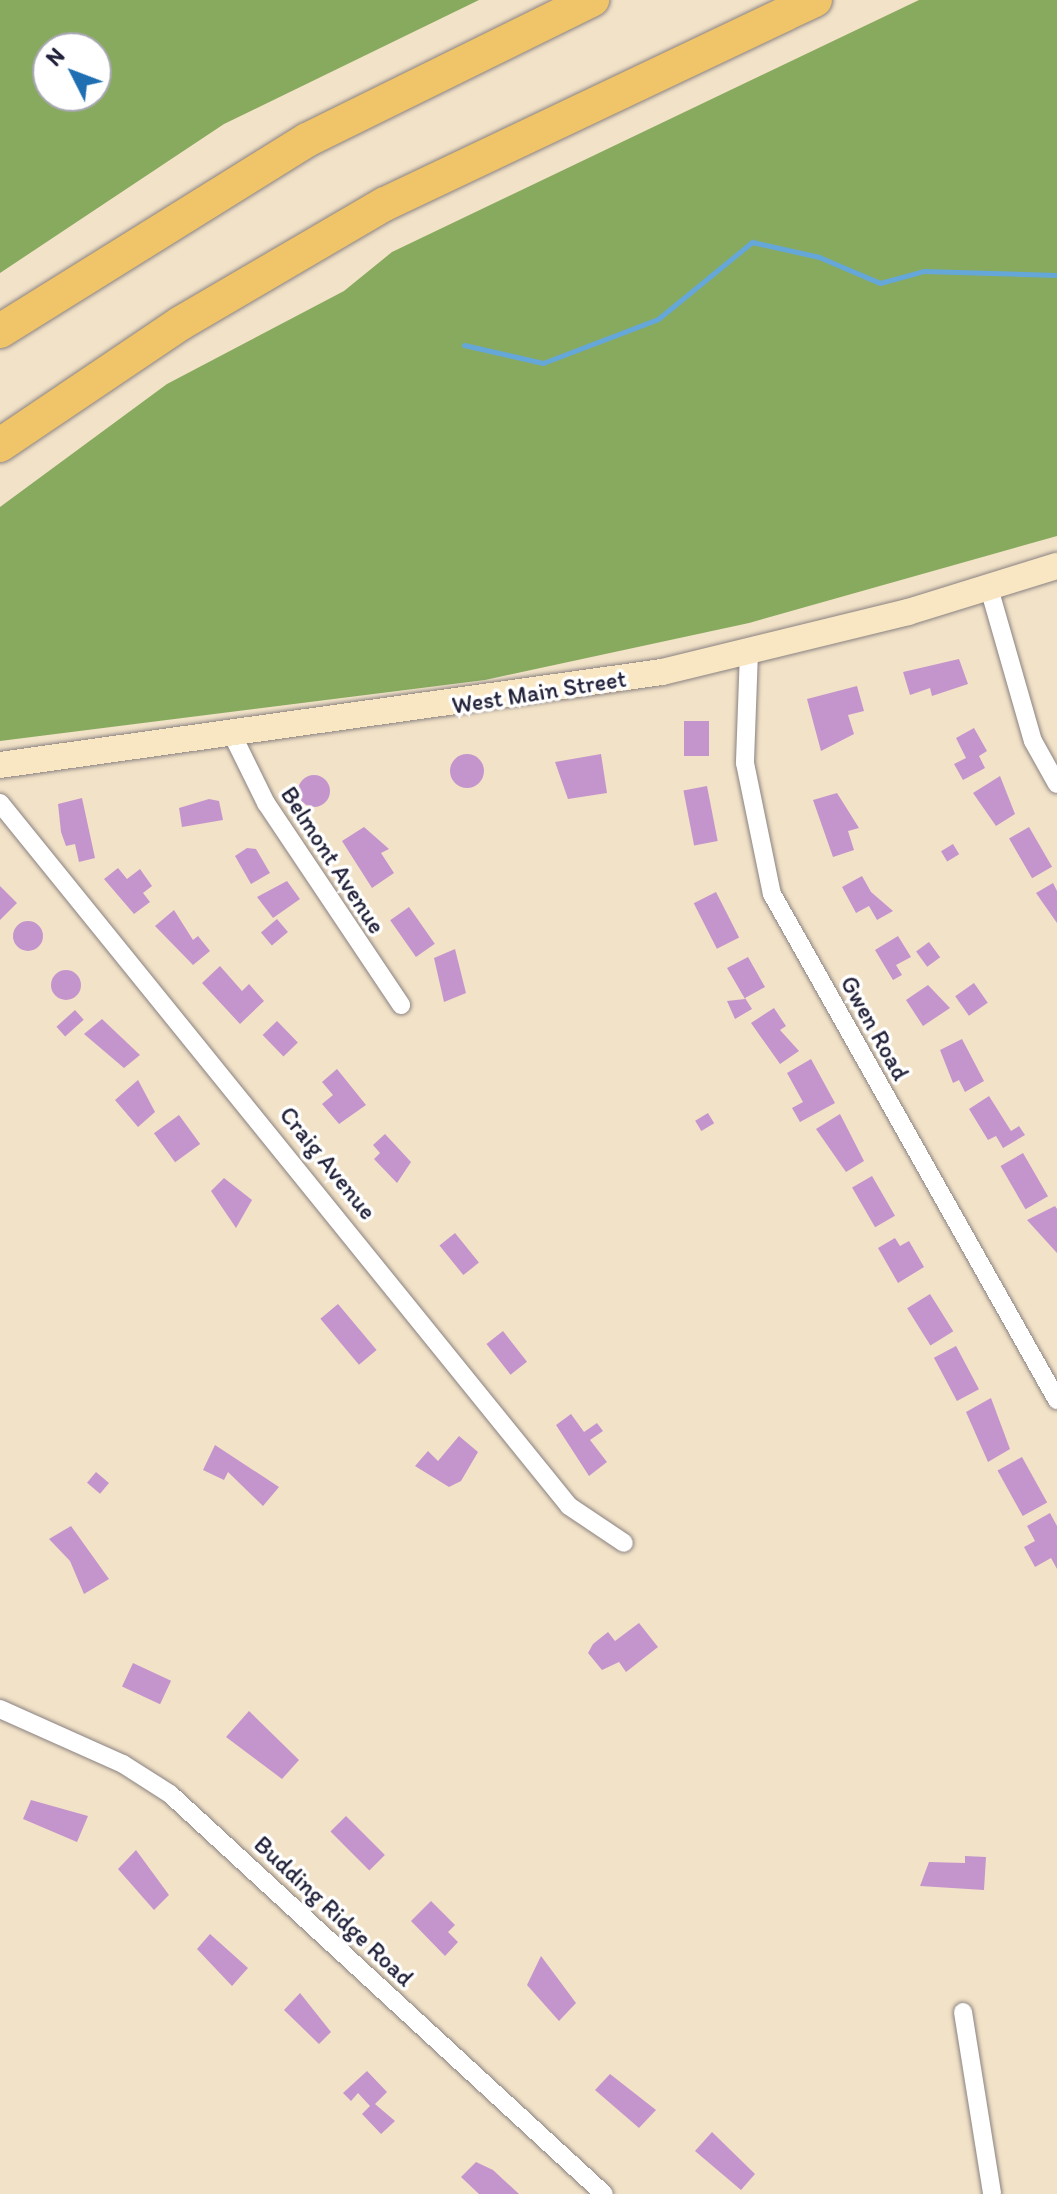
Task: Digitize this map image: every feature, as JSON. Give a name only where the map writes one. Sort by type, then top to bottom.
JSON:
[{"type":"highway","points":[[0,331],[102,262],[367,108],[592,0]]},
{"type":"highway","points":[[0,445],[193,316],[374,211],[815,0]]},
{"type":"highway","points":[[0,311],[102,262]]},
{"type":"main road","name":"West Main Street","points":[[5,764],[233,736],[574,688],[749,652],[989,588],[1057,566]]},
{"type":"street","points":[[989,588],[1033,741],[1057,784]]},
{"type":"street","name":"Gwen Road","points":[[749,652],[745,763],[772,894],[1057,1400]]},
{"type":"street","name":"Belmont Avenue","points":[[233,736],[274,815],[401,1005]]},
{"type":"street","name":"Craig Avenue","points":[[0,803],[569,1506],[624,1543]]},
{"type":"street","name":"Budding Ridge Road","points":[[0,1709],[123,1764],[170,1794],[604,2194]]},
{"type":"street","points":[[963,2012],[992,2194]]},
{"type":"green space","points":[[0,0],[479,0],[224,124],[0,273]]},
{"type":"green space","points":[[919,0],[1057,0],[1057,536],[749,623],[485,680],[0,741],[0,507],[167,384],[344,291],[392,252]]},
{"type":"building","points":[[959,659],[968,684],[932,696],[930,688],[910,695],[903,672]]},
{"type":"building","points":[[857,686],[864,711],[848,715],[854,734],[821,751],[807,699]]},
{"type":"building","points":[[684,721],[709,721],[709,756],[684,756]]},
{"type":"building","points":[[974,728],[987,751],[979,756],[985,768],[963,780],[954,764],[966,758],[956,738]]},
{"type":"building","points":[[467,754],[479,759],[484,771],[479,783],[467,788],[455,783],[450,771],[455,759]]},
{"type":"building","points":[[601,754],[607,793],[568,799],[555,762]]},
{"type":"building","points":[[314,775],[325,780],[330,791],[325,802],[314,807],[303,802],[298,791],[303,780]]},
{"type":"building","points":[[1000,776],[1015,814],[996,826],[973,793]]},
{"type":"building","points":[[707,786],[718,841],[694,846],[683,791]]},
{"type":"building","points":[[837,793],[859,828],[848,831],[854,850],[833,857],[813,800]]},
{"type":"building","points":[[82,798],[95,858],[79,862],[75,844],[66,846],[58,804]]},
{"type":"building","points":[[209,799],[219,801],[223,820],[182,827],[179,808]]},
{"type":"building","points":[[364,827],[389,849],[381,853],[394,873],[372,888],[342,841]]},
{"type":"building","points":[[1029,827],[1052,867],[1032,878],[1009,839]]},
{"type":"building","points":[[953,844],[959,854],[947,861],[941,851]]},
{"type":"building","points":[[247,848],[256,849],[270,873],[251,884],[235,856]]},
{"type":"building","points":[[118,868],[127,879],[140,869],[152,886],[143,893],[150,902],[134,914],[104,879]]},
{"type":"building","points":[[862,876],[871,892],[893,911],[877,920],[869,906],[856,913],[842,887]]},
{"type":"building","points":[[287,881],[300,899],[273,918],[257,897]]},
{"type":"building","points":[[1053,883],[1057,891],[1057,923],[1036,893]]},
{"type":"building","points":[[0,886],[17,903],[0,920]]},
{"type":"building","points":[[716,892],[739,937],[717,949],[694,903]]},
{"type":"building","points":[[409,907],[435,944],[416,957],[390,920]]},
{"type":"building","points":[[174,910],[193,940],[198,936],[210,951],[193,965],[155,926]]},
{"type":"building","points":[[277,919],[288,932],[272,946],[261,932]]},
{"type":"building","points":[[28,921],[39,925],[43,936],[39,947],[28,951],[17,947],[13,936],[17,925]]},
{"type":"building","points":[[898,936],[911,957],[896,965],[902,975],[893,980],[875,950]]},
{"type":"building","points":[[929,942],[940,957],[927,967],[916,951]]},
{"type":"building","points":[[455,949],[466,993],[444,1002],[434,958]]},
{"type":"building","points":[[748,957],[765,987],[745,998],[752,1009],[735,1019],[727,1001],[745,999],[727,968]]},
{"type":"building","points":[[220,966],[242,991],[249,984],[264,1001],[240,1024],[202,983]]},
{"type":"building","points":[[66,970],[77,974],[81,985],[77,996],[66,1000],[55,996],[51,985],[55,974]]},
{"type":"building","points":[[974,983],[988,1003],[969,1016],[955,996]]},
{"type":"building","points":[[928,985],[950,1008],[923,1026],[906,1000]]},
{"type":"building","points":[[774,1008],[786,1026],[780,1030],[799,1051],[780,1064],[751,1023]]},
{"type":"building","points":[[75,1010],[84,1020],[65,1036],[56,1027]]},
{"type":"building","points":[[102,1019],[140,1055],[124,1068],[84,1034]]},
{"type":"building","points":[[277,1021],[298,1043],[283,1056],[263,1035]]},
{"type":"building","points":[[962,1039],[984,1081],[965,1092],[959,1080],[953,1083],[940,1050]]},
{"type":"building","points":[[811,1059],[835,1103],[800,1122],[792,1108],[803,1102],[787,1073]]},
{"type":"building","points":[[337,1069],[366,1105],[339,1124],[322,1104],[333,1095],[322,1082]]},
{"type":"building","points":[[138,1080],[155,1112],[138,1127],[115,1100]]},
{"type":"building","points":[[989,1096],[1011,1131],[1019,1126],[1025,1135],[1003,1148],[996,1136],[988,1140],[969,1109]]},
{"type":"building","points":[[708,1113],[714,1123],[701,1131],[695,1121]]},
{"type":"building","points":[[840,1114],[864,1161],[846,1172],[816,1129]]},
{"type":"building","points":[[179,1115],[200,1144],[175,1162],[154,1133]]},
{"type":"building","points":[[385,1134],[411,1162],[397,1183],[374,1159],[380,1153],[373,1145]]},
{"type":"building","points":[[1023,1153],[1048,1196],[1025,1209],[1000,1166]]},
{"type":"building","points":[[872,1176],[895,1216],[875,1227],[852,1188]]},
{"type":"building","points":[[224,1178],[252,1200],[236,1228],[211,1191]]},
{"type":"building","points":[[1055,1206],[1057,1209],[1057,1253],[1027,1220]]},
{"type":"building","points":[[455,1233],[479,1263],[463,1275],[439,1246]]},
{"type":"building","points":[[895,1238],[900,1246],[909,1241],[924,1267],[898,1283],[878,1248]]},
{"type":"building","points":[[930,1294],[953,1331],[930,1346],[907,1308]]},
{"type":"building","points":[[338,1304],[377,1350],[359,1365],[320,1319]]},
{"type":"building","points":[[503,1331],[527,1362],[510,1375],[486,1344]]},
{"type":"building","points":[[956,1346],[979,1389],[957,1401],[934,1358]]},
{"type":"building","points":[[991,1398],[1010,1449],[988,1462],[966,1412]]},
{"type":"building","points":[[571,1414],[584,1432],[597,1423],[603,1431],[590,1440],[607,1462],[589,1476],[556,1425]]},
{"type":"building","points":[[459,1436],[478,1452],[461,1481],[449,1487],[415,1466],[428,1451],[438,1461]]},
{"type":"building","points":[[215,1445],[279,1487],[263,1506],[228,1472],[224,1480],[203,1470]]},
{"type":"building","points":[[1022,1457],[1047,1502],[1023,1516],[998,1471]]},
{"type":"building","points":[[96,1472],[109,1483],[100,1494],[87,1483]]},
{"type":"building","points":[[1050,1513],[1057,1526],[1057,1569],[1051,1558],[1035,1567],[1024,1547],[1035,1541],[1027,1526]]},
{"type":"building","points":[[71,1526],[109,1579],[84,1594],[70,1561],[49,1539]]},
{"type":"building","points":[[639,1623],[658,1647],[626,1672],[619,1662],[602,1670],[588,1653],[593,1644],[608,1632],[615,1641]]},
{"type":"building","points":[[133,1663],[171,1681],[160,1704],[122,1687]]},
{"type":"building","points":[[249,1711],[299,1760],[282,1779],[226,1737]]},
{"type":"building","points":[[31,1800],[88,1816],[77,1842],[23,1819]]},
{"type":"building","points":[[346,1816],[385,1855],[369,1870],[330,1832]]},
{"type":"building","points":[[136,1850],[169,1895],[154,1910],[118,1869]]},
{"type":"building","points":[[965,1856],[986,1857],[984,1890],[920,1886],[929,1862],[965,1863]]},
{"type":"building","points":[[431,1901],[455,1925],[448,1932],[458,1942],[445,1956],[411,1921]]},
{"type":"building","points":[[210,1934],[248,1968],[232,1986],[197,1949]]},
{"type":"building","points":[[541,1956],[576,2003],[559,2021],[527,1985]]},
{"type":"building","points":[[300,1993],[331,2032],[319,2044],[284,2010]]},
{"type":"building","points":[[367,2071],[387,2092],[375,2104],[395,2121],[381,2134],[362,2114],[370,2106],[358,2093],[351,2101],[343,2093]]},
{"type":"building","points":[[610,2074],[656,2110],[639,2128],[595,2090]]},
{"type":"building","points":[[712,2132],[755,2174],[741,2190],[695,2151]]},
{"type":"building","points":[[476,2162],[493,2170],[519,2194],[479,2194],[461,2177]]},
{"type":"waterway","points":[[464,345],[543,363],[658,319],[752,242],[819,257],[880,283],[924,271],[1057,275]]}]
